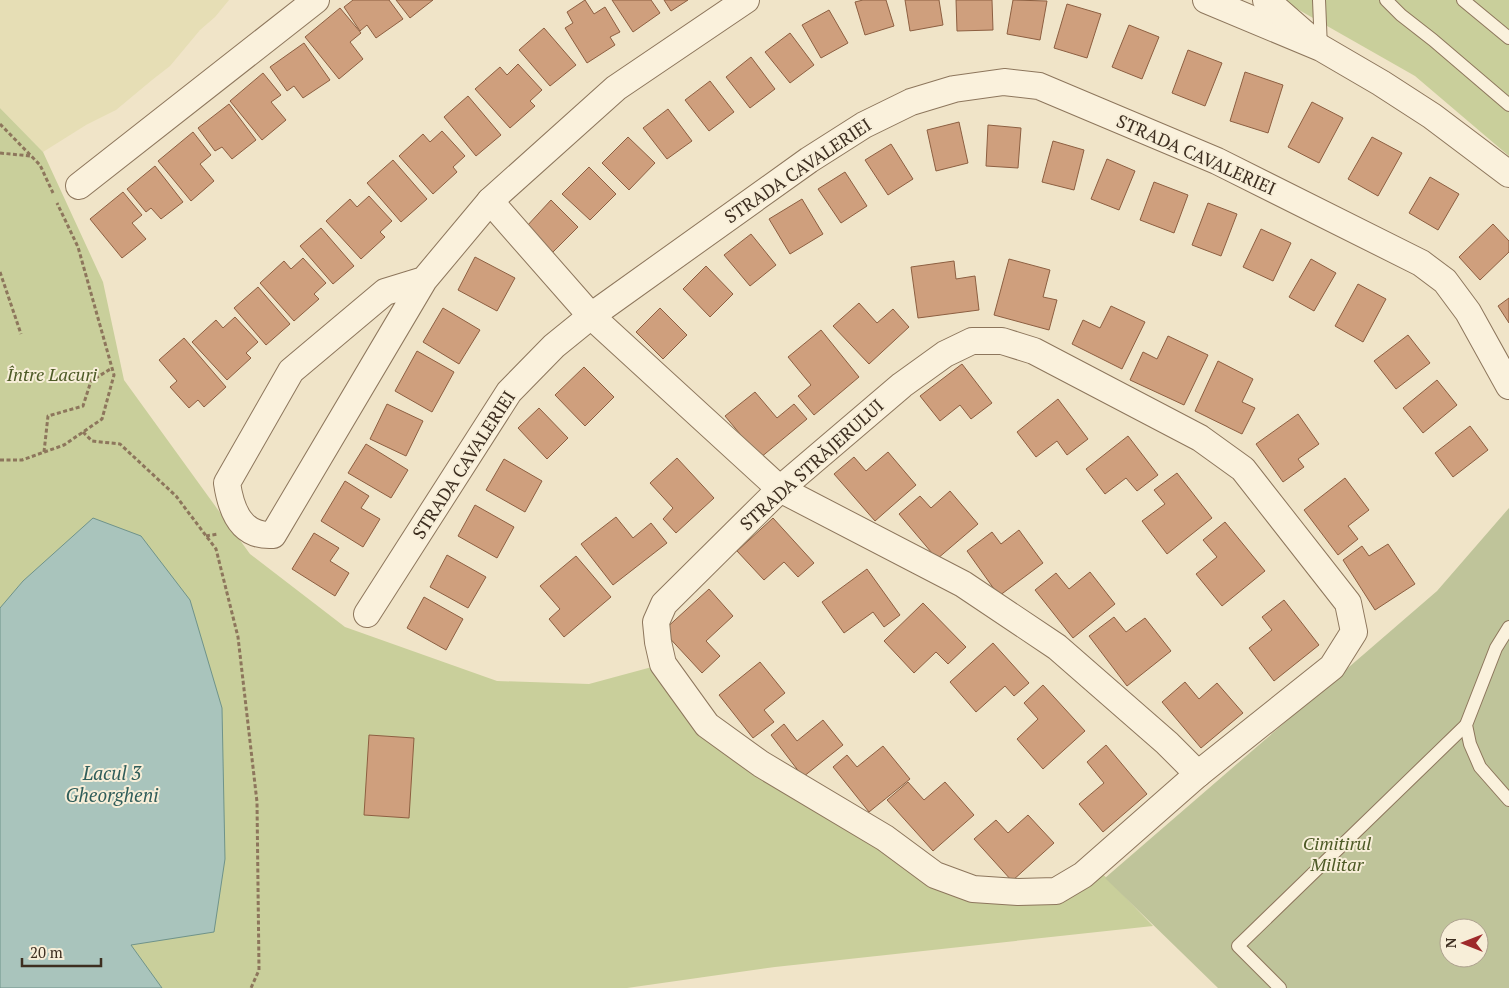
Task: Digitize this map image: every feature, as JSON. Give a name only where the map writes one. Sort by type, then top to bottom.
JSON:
[{"type":"street","points":[[79,186],[316,0]]},
{"type":"street","points":[[424,280],[385,292],[291,371],[227,483],[236,517],[248,528],[262,536],[273,535],[424,280],[490,201],[616,88],[746,0]]},
{"type":"street","points":[[1206,0],[1321,48],[1432,116],[1509,174]]},
{"type":"street","points":[[1266,0],[1321,48]]},
{"type":"street","name":"STRADA CAVALERIEI","points":[[367,614],[509,392],[554,346],[591,316],[809,160],[864,125],[911,102],[954,90],[1004,82],[1040,86],[1217,161],[1421,263],[1445,280],[1462,304],[1509,386]]},
{"type":"street","points":[[490,201],[591,316],[780,489],[964,584],[1057,647],[1167,744],[1198,774]]},
{"type":"street","name":"STRADA STRĂJERULUI","points":[[972,341],[1002,341],[1034,352],[1200,438],[1243,468],[1348,603],[1354,632],[1332,667],[1198,774],[1083,875],[1056,891],[1018,892],[973,889],[935,875],[885,838],[761,764],[707,725],[662,664],[656,622],[664,604],[780,489],[902,385],[945,354],[972,341]]},
{"type":"lane","points":[[1319,0],[1321,48]]},
{"type":"lane","points":[[1386,0],[1401,15],[1434,40],[1509,105]]},
{"type":"lane","points":[[1464,0],[1509,38]]},
{"type":"lane","points":[[1280,988],[1238,946],[1466,725],[1496,648],[1509,627]]},
{"type":"lane","points":[[1466,725],[1470,744],[1480,767],[1509,800]]},
{"type":"path","points":[[0,124],[40,165],[78,247],[114,375],[102,419],[64,445],[22,460],[0,460]]},
{"type":"path","points":[[0,154],[31,156]]},
{"type":"path","points":[[0,272],[21,334]]},
{"type":"path","points":[[44,452],[48,416],[83,406],[91,381],[112,368]]},
{"type":"path","points":[[83,432],[92,441],[120,444],[176,496],[216,549],[238,637],[257,802],[259,970],[251,988]]},
{"type":"shaded area","points":[[0,0],[229,0],[215,17],[200,30],[170,66],[116,110],[86,125],[43,152],[0,108]]},
{"type":"green space","points":[[1286,0],[1509,0],[1509,156],[1415,76],[1292,6]]},
{"type":"green space","name":"Între Lacuri","points":[[0,108],[43,152],[103,282],[124,380],[250,554],[345,627],[497,681],[589,684],[663,664],[707,725],[935,875],[1056,891],[1094,865],[1153,926],[775,967],[627,988],[0,988]]},
{"type":"green space","name":"Cimitirul Militar","points":[[1509,508],[1509,988],[1218,988],[1105,878],[1437,591]]},
{"type":"water","name":"Lacul 3 Gheorgheni","points":[[93,518],[141,536],[190,600],[222,708],[225,859],[214,932],[131,945],[162,988],[0,988],[0,608],[23,581]]},
{"type":"building","points":[[353,0],[389,0],[403,19],[376,38],[367,25],[360,31],[344,7]]},
{"type":"building","points":[[396,0],[433,0],[410,18]]},
{"type":"building","points":[[585,0],[594,14],[605,7],[620,32],[610,37],[615,45],[587,63],[565,28],[573,23],[567,12]]},
{"type":"building","points":[[612,0],[651,0],[660,13],[633,32]]},
{"type":"building","points":[[664,0],[688,0],[671,11]]},
{"type":"building","points":[[886,0],[894,26],[865,35],[855,2]]},
{"type":"building","points":[[905,0],[939,0],[943,25],[910,31]]},
{"type":"building","points":[[956,0],[992,0],[993,30],[957,31]]},
{"type":"building","points":[[1013,0],[1047,1],[1040,40],[1007,34]]},
{"type":"building","points":[[1067,4],[1101,14],[1087,58],[1054,48]]},
{"type":"building","points":[[340,8],[361,33],[350,42],[363,59],[339,79],[305,37]]},
{"type":"building","points":[[829,10],[848,43],[821,58],[802,25]]},
{"type":"building","points":[[1129,25],[1159,37],[1142,79],[1112,67]]},
{"type":"building","points":[[544,28],[576,65],[550,86],[519,50]]},
{"type":"building","points":[[790,33],[814,65],[790,83],[765,52]]},
{"type":"building","points":[[304,43],[330,80],[303,98],[294,86],[287,91],[270,67]]},
{"type":"building","points":[[1188,50],[1222,63],[1205,106],[1172,93]]},
{"type":"building","points":[[751,57],[775,89],[750,108],[726,77]]},
{"type":"building","points":[[518,64],[542,90],[530,101],[535,106],[510,128],[475,89],[500,67],[507,75]]},
{"type":"building","points":[[1245,72],[1283,85],[1268,133],[1230,121]]},
{"type":"building","points":[[263,73],[281,95],[271,102],[286,120],[262,140],[230,101]]},
{"type":"building","points":[[710,81],[734,112],[709,131],[685,100]]},
{"type":"building","points":[[468,96],[501,135],[476,156],[444,117]]},
{"type":"building","points":[[1312,102],[1343,118],[1319,163],[1288,147]]},
{"type":"building","points":[[229,104],[256,140],[232,159],[222,147],[215,151],[198,128]]},
{"type":"building","points":[[668,109],[692,141],[667,159],[643,128]]},
{"type":"building","points":[[959,122],[968,163],[936,171],[927,130]]},
{"type":"building","points":[[988,125],[1021,128],[1018,168],[986,166]]},
{"type":"building","points":[[442,131],[465,156],[453,167],[457,172],[433,194],[399,156],[423,134],[430,142]]},
{"type":"building","points":[[193,132],[211,155],[200,164],[214,181],[191,201],[158,161]]},
{"type":"building","points":[[628,137],[655,163],[629,190],[602,163]]},
{"type":"building","points":[[1372,137],[1402,153],[1378,196],[1348,179]]},
{"type":"building","points":[[1053,141],[1084,150],[1074,190],[1042,182]]},
{"type":"building","points":[[891,144],[913,179],[888,195],[865,160]]},
{"type":"building","points":[[1107,159],[1135,171],[1119,210],[1091,199]]},
{"type":"building","points":[[393,160],[427,199],[401,222],[367,183]]},
{"type":"building","points":[[155,166],[183,202],[161,219],[151,208],[146,212],[127,189]]},
{"type":"building","points":[[589,167],[616,194],[590,220],[562,194]]},
{"type":"building","points":[[845,172],[867,206],[841,223],[818,189]]},
{"type":"building","points":[[1430,177],[1459,194],[1438,230],[1409,213]]},
{"type":"building","points":[[1154,182],[1188,195],[1174,233],[1140,220]]},
{"type":"building","points":[[123,192],[142,215],[132,223],[146,239],[122,258],[90,219]]},
{"type":"building","points":[[369,196],[392,221],[380,232],[385,237],[361,259],[326,221],[350,199],[357,207]]},
{"type":"building","points":[[802,199],[823,234],[790,254],[769,219]]},
{"type":"building","points":[[551,200],[578,227],[552,253],[526,227]]},
{"type":"building","points":[[1208,203],[1237,214],[1221,256],[1192,245]]},
{"type":"building","points":[[1493,224],[1509,241],[1509,252],[1480,280],[1459,257]]},
{"type":"building","points":[[321,228],[354,266],[333,284],[300,246]]},
{"type":"building","points":[[1261,229],[1291,243],[1273,281],[1243,267]]},
{"type":"building","points":[[751,234],[776,265],[750,286],[724,255]]},
{"type":"building","points":[[475,257],[515,278],[497,311],[458,290]]},
{"type":"building","points":[[303,258],[326,283],[314,294],[319,299],[294,321],[260,283],[284,261],[291,269]]},
{"type":"building","points":[[1009,259],[1050,270],[1043,297],[1057,300],[1049,330],[994,315]]},
{"type":"building","points":[[1311,259],[1336,273],[1314,311],[1289,297]]},
{"type":"building","points":[[954,261],[956,279],[975,276],[979,310],[918,318],[911,267]]},
{"type":"building","points":[[706,266],[733,294],[710,317],[683,289]]},
{"type":"building","points":[[1358,284],[1386,299],[1363,342],[1335,326]]},
{"type":"building","points":[[258,287],[290,324],[266,345],[234,308]]},
{"type":"building","points":[[1509,298],[1509,323],[1498,306]]},
{"type":"building","points":[[859,303],[877,323],[893,309],[909,327],[869,364],[833,326]]},
{"type":"building","points":[[1111,306],[1145,322],[1122,369],[1072,344],[1083,320],[1100,328]]},
{"type":"building","points":[[443,308],[480,330],[459,364],[423,342]]},
{"type":"building","points":[[660,308],[687,335],[663,359],[636,332]]},
{"type":"building","points":[[235,317],[258,342],[246,353],[251,358],[227,380],[192,342],[216,320],[223,328]]},
{"type":"building","points":[[821,330],[859,377],[814,415],[798,396],[811,385],[788,357]]},
{"type":"building","points":[[1408,335],[1430,363],[1396,389],[1374,361]]},
{"type":"building","points":[[1168,336],[1208,355],[1184,405],[1130,380],[1143,352],[1157,359]]},
{"type":"building","points":[[184,338],[226,387],[204,407],[198,400],[189,408],[170,387],[177,381],[159,360]]},
{"type":"building","points":[[417,351],[454,372],[432,412],[395,391]]},
{"type":"building","points":[[1218,361],[1253,379],[1242,402],[1255,408],[1242,434],[1195,411]]},
{"type":"building","points":[[962,364],[992,403],[971,419],[960,405],[940,421],[920,396]]},
{"type":"building","points":[[584,367],[614,397],[585,426],[555,395]]},
{"type":"building","points":[[1437,380],[1457,405],[1423,433],[1403,408]]},
{"type":"building","points":[[755,392],[777,418],[794,404],[807,419],[760,458],[725,416]]},
{"type":"building","points":[[1058,399],[1088,439],[1067,455],[1057,441],[1036,457],[1017,432]]},
{"type":"building","points":[[387,404],[423,421],[406,456],[370,439]]},
{"type":"building","points":[[539,408],[568,438],[547,459],[518,428]]},
{"type":"building","points":[[1298,414],[1319,444],[1298,459],[1304,467],[1283,482],[1256,444]]},
{"type":"building","points":[[1470,426],[1488,450],[1453,477],[1435,453]]},
{"type":"building","points":[[1128,436],[1158,475],[1137,491],[1126,478],[1105,494],[1086,469]]},
{"type":"building","points":[[366,444],[408,470],[391,498],[348,473]]},
{"type":"building","points":[[888,452],[916,485],[875,521],[834,474],[854,457],[866,471]]},
{"type":"building","points":[[677,458],[714,498],[676,533],[663,519],[673,508],[650,483]]},
{"type":"building","points":[[504,459],[542,481],[525,512],[486,490]]},
{"type":"building","points":[[1177,473],[1212,518],[1167,554],[1142,521],[1165,504],[1154,490]]},
{"type":"building","points":[[1345,478],[1369,510],[1348,526],[1358,539],[1338,555],[1304,510]]},
{"type":"building","points":[[345,481],[369,496],[361,508],[380,519],[363,547],[321,521]]},
{"type":"building","points":[[950,491],[978,524],[937,559],[899,514],[920,496],[931,508]]},
{"type":"building","points":[[475,505],[514,527],[497,558],[458,536]]},
{"type":"building","points":[[616,517],[633,538],[651,523],[667,543],[613,585],[581,544]]},
{"type":"building","points":[[773,518],[814,563],[798,577],[784,562],[764,580],[737,551]]},
{"type":"building","points":[[1225,522],[1265,571],[1222,606],[1196,574],[1217,557],[1203,540]]},
{"type":"building","points":[[1019,530],[1043,563],[999,596],[967,551],[992,532],[1001,544]]},
{"type":"building","points":[[314,533],[339,548],[330,561],[349,573],[335,596],[292,569]]},
{"type":"building","points":[[1388,544],[1415,584],[1375,610],[1343,560],[1362,546],[1369,556]]},
{"type":"building","points":[[447,555],[486,577],[468,608],[430,587]]},
{"type":"building","points":[[576,556],[611,597],[564,637],[549,619],[560,609],[540,586]]},
{"type":"building","points":[[867,569],[900,615],[884,627],[873,612],[844,633],[822,602]]},
{"type":"building","points":[[1090,572],[1115,604],[1073,638],[1035,590],[1056,573],[1069,589]]},
{"type":"building","points":[[709,589],[733,616],[706,641],[720,656],[702,673],[663,631]]},
{"type":"building","points":[[424,597],[463,619],[446,650],[407,628]]},
{"type":"building","points":[[1284,600],[1319,645],[1274,681],[1249,648],[1272,630],[1262,617]]},
{"type":"building","points":[[923,603],[966,647],[948,664],[936,652],[914,673],[884,641]]},
{"type":"building","points":[[1114,617],[1126,632],[1145,618],[1171,651],[1127,686],[1089,636]]},
{"type":"building","points":[[993,643],[1029,683],[1014,696],[1005,686],[976,712],[950,682]]},
{"type":"building","points":[[760,662],[785,693],[764,710],[774,722],[753,738],[719,695]]},
{"type":"building","points":[[1185,682],[1199,699],[1217,683],[1243,713],[1201,748],[1162,702]]},
{"type":"building","points":[[1043,685],[1085,731],[1043,769],[1017,739],[1038,719],[1024,703]]},
{"type":"building","points":[[823,720],[843,745],[803,777],[771,735],[784,724],[797,741]]},
{"type":"building","points":[[369,735],[414,738],[409,818],[364,815]]},
{"type":"building","points":[[1106,745],[1147,794],[1103,832],[1079,804],[1104,783],[1087,762]]},
{"type":"building","points":[[883,746],[910,779],[869,812],[833,767],[847,755],[857,767]]},
{"type":"building","points":[[908,782],[924,800],[945,782],[974,815],[933,851],[887,800]]},
{"type":"building","points":[[1028,815],[1054,843],[1012,881],[974,839],[996,820],[1008,833]]}]
